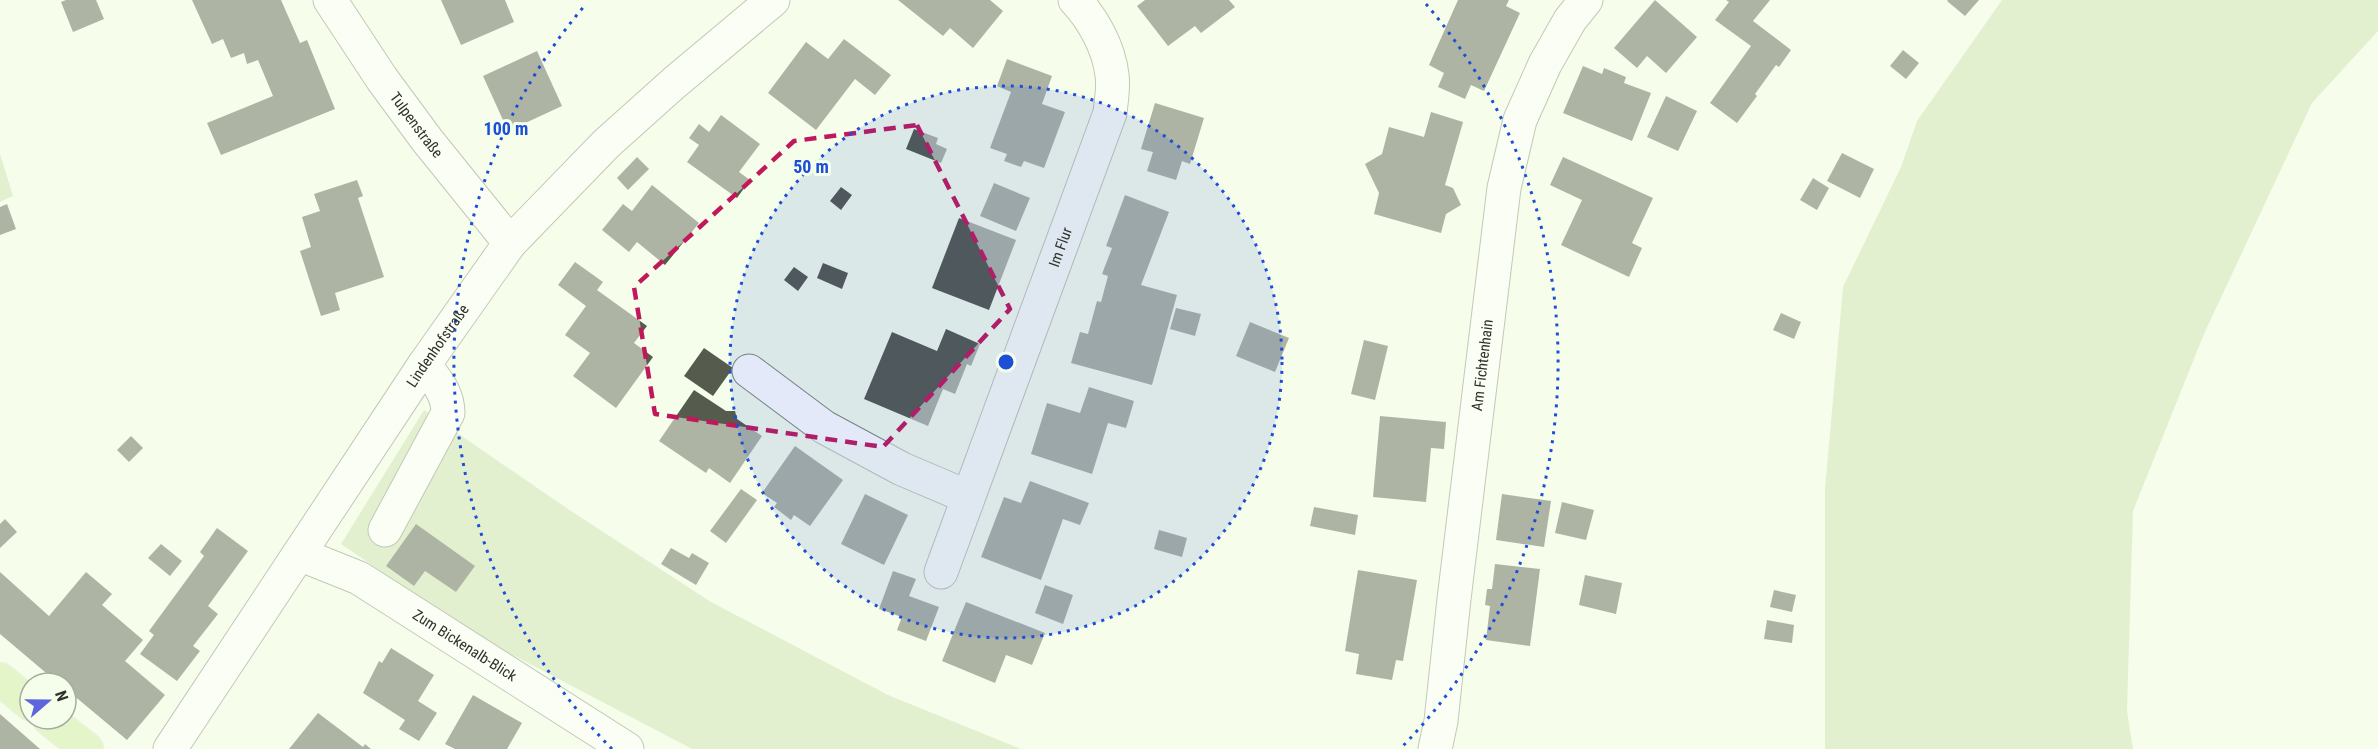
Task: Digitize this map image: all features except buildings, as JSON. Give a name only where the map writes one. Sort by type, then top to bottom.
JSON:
[{"type":"main road","points":[[0,679],[18,694]]},
{"type":"main road","points":[[64,731],[87,749]]},
{"type":"street","name":"Tulpenstraße","points":[[330,0],[382,79],[427,140],[510,243]]},
{"type":"street","name":"Lindenhofstraße","points":[[170,749],[424,365],[510,243],[607,143],[773,0]]},
{"type":"street","name":"Im Flur","points":[[941,572],[1110,113],[1112,75],[1104,44],[1086,12],[1075,0]]},
{"type":"street","name":"Am Fichtenhain","points":[[1435,749],[1442,721],[1454,599],[1504,189],[1520,120],[1545,64],[1570,20],[1586,0]]},
{"type":"street","points":[[385,530],[448,413],[448,403],[443,390],[424,365]]},
{"type":"street","points":[[749,371],[824,427],[902,469],[968,497]]},
{"type":"street","name":"Zum Bickenalb-Blick","points":[[298,554],[359,578],[627,749]]},
{"type":"highlighted area","points":[[917,125],[1010,309],[883,447],[655,414],[634,287],[794,141]]},
{"type":"green space","points":[[2002,0],[2378,0],[2378,31],[2312,103],[2204,334],[2133,511],[2127,711],[2133,749],[1825,749],[1825,489],[1843,287],[1901,167],[1917,121]]},
{"type":"green space","points":[[0,154],[13,196],[0,202]]},
{"type":"green space","points":[[424,410],[568,509],[711,602],[888,695],[1021,749],[692,749],[471,633],[341,544]]}]
